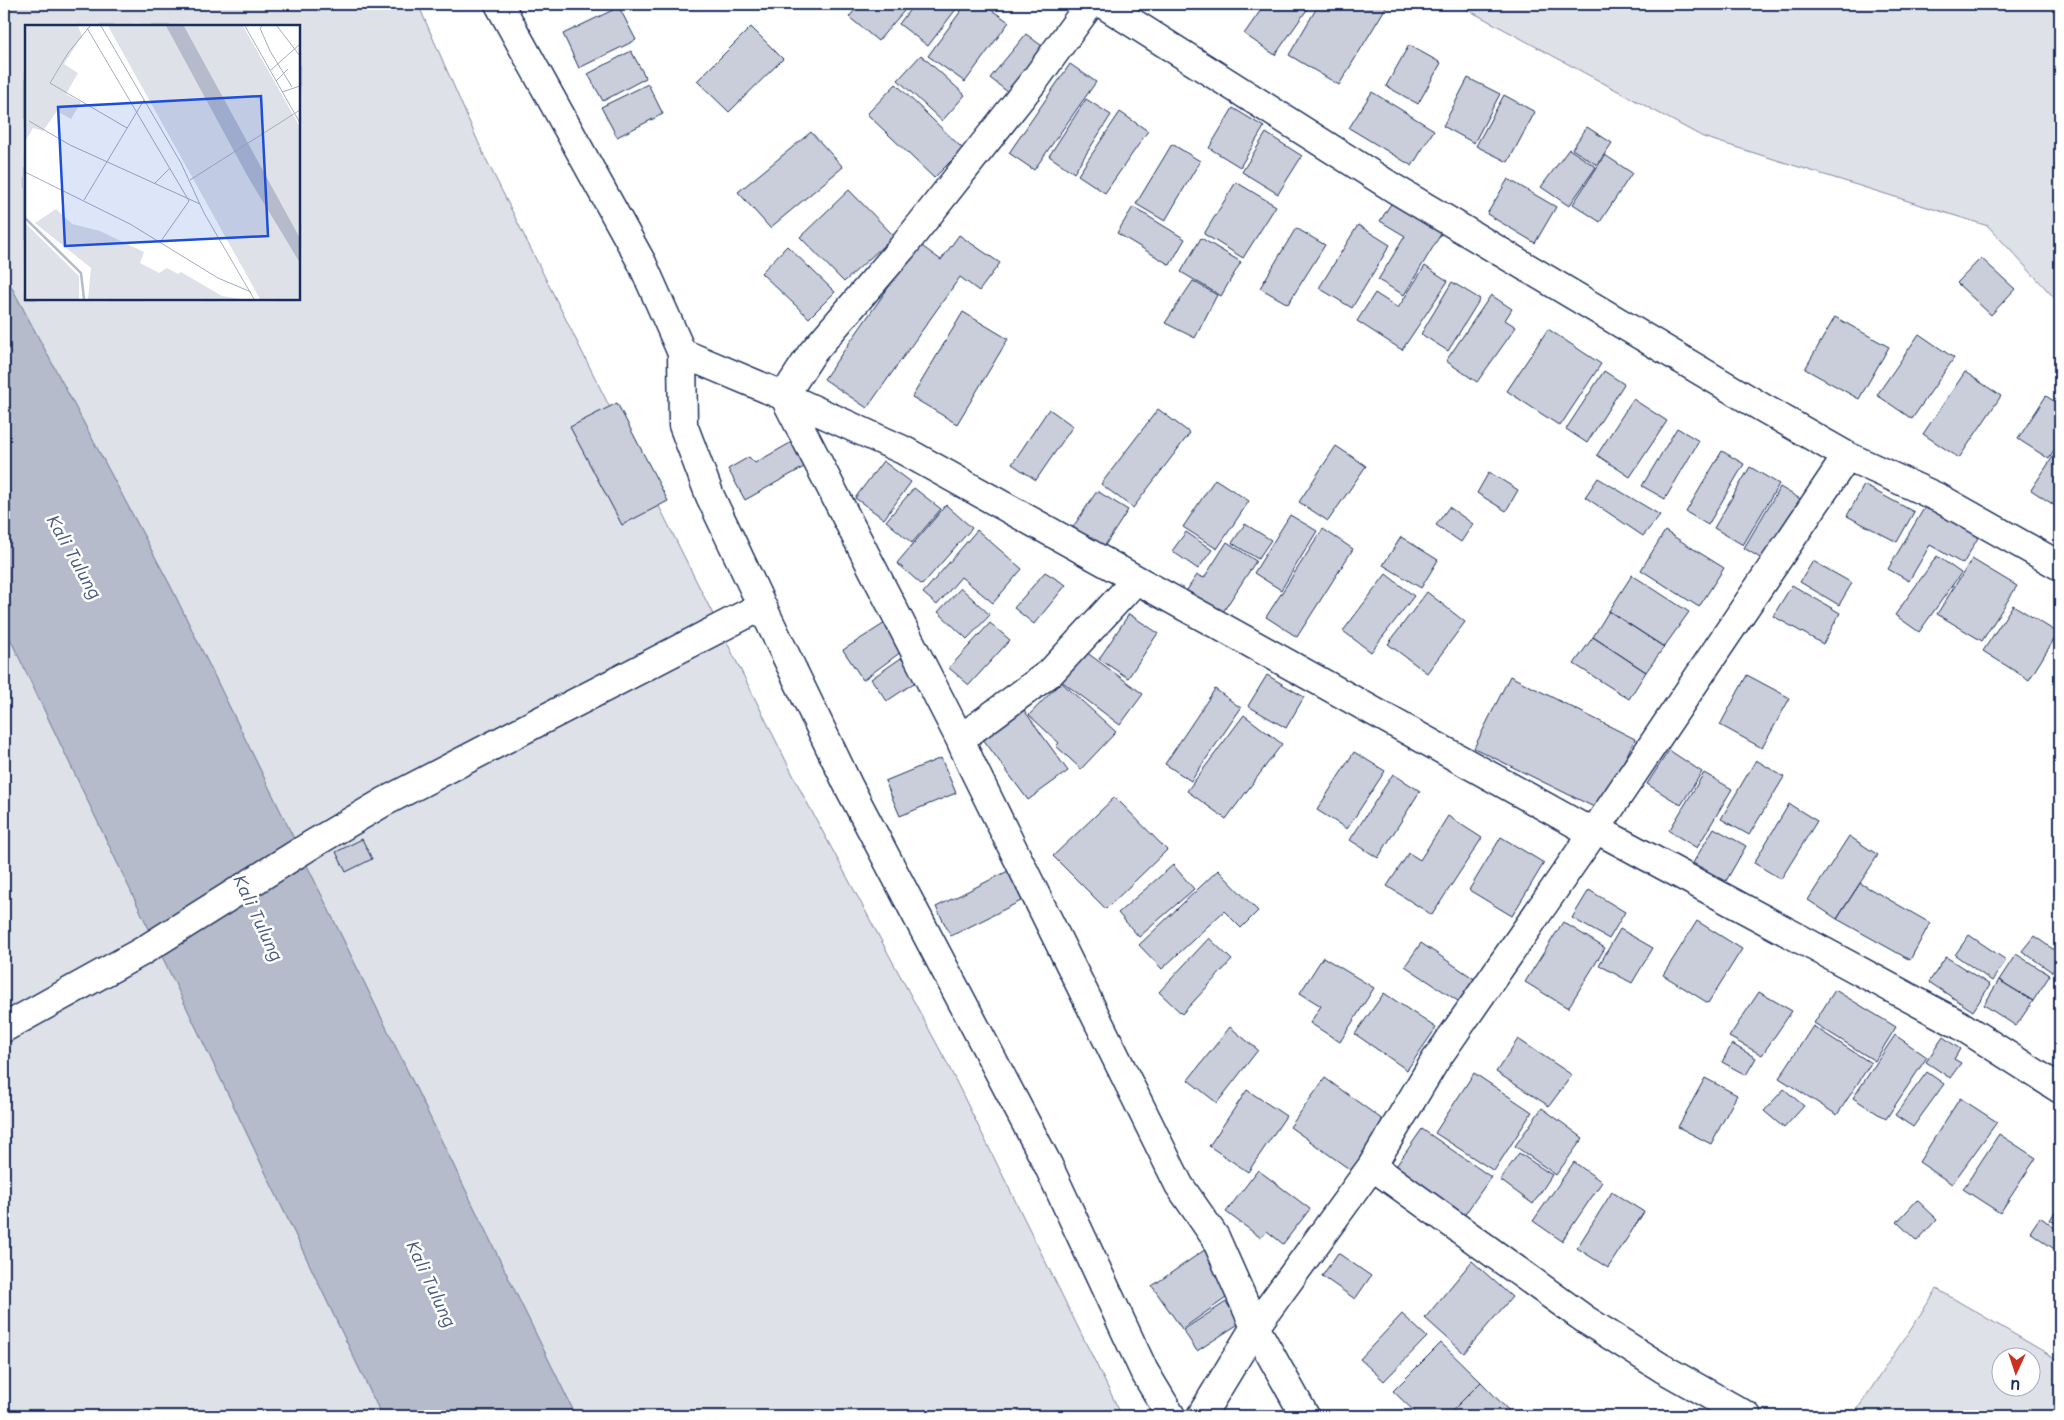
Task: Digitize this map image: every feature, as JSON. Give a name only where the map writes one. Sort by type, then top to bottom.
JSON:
[{"type":"street","points":[[499,4],[642,263],[682,353],[683,425],[710,496],[762,606],[849,787],[1048,1165],[1144,1371],[1171,1416]]},
{"type":"street","points":[[784,396],[812,353],[908,240],[1037,77],[1090,4]]},
{"type":"street","points":[[1103,4],[1395,189],[1620,324],[1847,456],[1942,499],[2060,566]]},
{"type":"street","points":[[682,353],[784,396],[903,450],[1580,826],[1596,829],[1960,1025],[2060,1089]]},
{"type":"street","points":[[784,396],[960,739],[1179,1185],[1215,1237],[1256,1327],[1305,1416]]},
{"type":"street","points":[[1201,1416],[1282,1288],[1372,1166],[1435,1061],[1596,829],[1847,456]]},
{"type":"street","points":[[960,739],[1051,672],[1136,580]]},
{"type":"street","points":[[4,1028],[141,952],[311,845],[384,802],[762,606]]},
{"type":"street","points":[[1372,1166],[1586,1320],[1662,1368],[1748,1416]]},
{"type":"shaded area","points":[[4,4],[418,4],[483,153],[803,795],[946,1061],[1122,1416],[576,1416],[170,585],[4,273]]},
{"type":"shaded area","points":[[1457,4],[2060,4],[2060,304],[1988,226],[1703,137]]},
{"type":"shaded area","points":[[4,626],[382,1416],[4,1416]]},
{"type":"shaded area","points":[[1937,1289],[2038,1348],[1992,1348],[1992,1398],[2042,1398],[2042,1350],[2060,1361],[2060,1416],[1853,1416]]},
{"type":"water","name":"Kali Tulung","points":[[4,273],[170,585],[576,1416],[382,1416],[4,626]]},
{"type":"building","points":[[860,4],[910,4],[878,41],[849,17]]},
{"type":"building","points":[[914,4],[960,4],[928,46],[899,24]]},
{"type":"building","points":[[966,4],[983,4],[1009,22],[965,82],[928,56]]},
{"type":"building","points":[[1185,4],[1196,4],[1192,9]]},
{"type":"building","points":[[1265,4],[1311,4],[1275,55],[1244,34]]},
{"type":"building","points":[[1319,4],[1388,4],[1339,85],[1289,55]]},
{"type":"building","points":[[619,7],[636,40],[579,68],[563,34]]},
{"type":"building","points":[[751,27],[783,59],[729,112],[697,81]]},
{"type":"building","points":[[1026,34],[1050,52],[1014,97],[990,78]]},
{"type":"building","points":[[1409,45],[1441,63],[1418,104],[1386,86]]},
{"type":"building","points":[[631,51],[646,78],[603,101],[588,74]]},
{"type":"building","points":[[921,55],[965,95],[942,121],[898,80]]},
{"type":"building","points":[[1070,64],[1096,82],[1034,170],[1009,153]]},
{"type":"building","points":[[1468,78],[1500,94],[1474,143],[1443,126]]},
{"type":"building","points":[[648,84],[663,114],[617,137],[601,107]]},
{"type":"building","points":[[896,84],[963,149],[934,178],[867,114]]},
{"type":"building","points":[[1372,92],[1434,130],[1412,166],[1349,128]]},
{"type":"building","points":[[1504,95],[1535,112],[1508,162],[1476,146]]},
{"type":"building","points":[[1086,99],[1111,115],[1074,173],[1049,156]]},
{"type":"building","points":[[1233,108],[1264,127],[1240,167],[1209,148]]},
{"type":"building","points":[[1120,112],[1148,131],[1105,193],[1078,175]]},
{"type":"building","points":[[1587,127],[1612,143],[1597,165],[1572,149]]},
{"type":"building","points":[[811,132],[843,167],[770,228],[738,192]]},
{"type":"building","points":[[1266,133],[1302,156],[1278,194],[1242,172]]},
{"type":"building","points":[[1172,144],[1200,161],[1165,221],[1136,204]]},
{"type":"building","points":[[1569,149],[1596,167],[1569,206],[1541,187]]},
{"type":"building","points":[[1605,155],[1632,173],[1600,222],[1573,204]]},
{"type":"building","points":[[1508,179],[1556,207],[1535,243],[1487,214]]},
{"type":"building","points":[[1236,182],[1276,206],[1243,258],[1204,234]]},
{"type":"building","points":[[849,190],[894,236],[844,282],[800,237]]},
{"type":"building","points":[[1394,199],[1444,229],[1404,295],[1378,280],[1405,236],[1380,221]]},
{"type":"building","points":[[1133,207],[1185,239],[1170,265],[1117,233]]},
{"type":"building","points":[[1358,225],[1390,245],[1352,308],[1319,288]]},
{"type":"building","points":[[1296,228],[1325,245],[1288,304],[1260,288]]},
{"type":"building","points":[[959,235],[1000,263],[979,291],[960,277],[867,408],[824,379],[919,244],[941,260]]},
{"type":"building","points":[[1201,238],[1241,262],[1221,296],[1181,272]]},
{"type":"building","points":[[787,246],[835,292],[809,318],[761,273]]},
{"type":"building","points":[[1981,258],[2015,289],[1991,315],[1957,283]]},
{"type":"building","points":[[1425,266],[1448,281],[1402,350],[1357,321],[1375,293],[1398,308]]},
{"type":"building","points":[[1193,281],[1217,295],[1195,338],[1165,323]]},
{"type":"building","points":[[1452,282],[1480,299],[1448,351],[1421,334]]},
{"type":"building","points":[[1491,295],[1512,309],[1505,320],[1516,327],[1477,382],[1446,361]]},
{"type":"building","points":[[963,312],[1008,339],[957,424],[912,397]]},
{"type":"building","points":[[1835,317],[1889,347],[1859,399],[1805,369]]},
{"type":"building","points":[[1548,329],[1601,364],[1560,426],[1507,391]]},
{"type":"building","points":[[1919,334],[1954,358],[1912,419],[1877,395]]},
{"type":"building","points":[[1604,371],[1624,384],[1587,443],[1566,429]]},
{"type":"building","points":[[1965,372],[2001,396],[1959,458],[1923,434]]},
{"type":"building","points":[[2046,396],[2060,405],[2060,441],[2049,459],[2018,439]]},
{"type":"building","points":[[1633,399],[1667,421],[1630,477],[1597,455]]},
{"type":"building","points":[[617,403],[668,501],[622,525],[570,427]]},
{"type":"building","points":[[1049,409],[1073,426],[1036,480],[1012,464]]},
{"type":"building","points":[[1158,409],[1190,433],[1133,508],[1101,484]]},
{"type":"building","points":[[1677,428],[1699,441],[1665,499],[1642,486]]},
{"type":"building","points":[[799,438],[813,462],[745,500],[728,469],[749,457],[755,463]]},
{"type":"building","points":[[1336,446],[1366,466],[1328,521],[1299,502]]},
{"type":"building","points":[[2060,446],[2060,509],[2031,490]]},
{"type":"building","points":[[1722,451],[1744,464],[1708,525],[1686,512]]},
{"type":"building","points":[[883,461],[911,482],[884,519],[855,498]]},
{"type":"building","points":[[1750,467],[1779,484],[1743,545],[1714,528]]},
{"type":"building","points":[[1489,472],[1518,490],[1506,511],[1477,493]]},
{"type":"building","points":[[1598,478],[1660,515],[1643,536],[1585,497]]},
{"type":"building","points":[[1215,479],[1249,501],[1217,549],[1183,527]]},
{"type":"building","points":[[1864,485],[1914,512],[1897,542],[1847,516]]},
{"type":"building","points":[[1780,487],[1802,500],[1765,561],[1744,548]]},
{"type":"building","points":[[914,488],[941,509],[912,543],[886,521]]},
{"type":"building","points":[[1097,491],[1128,510],[1104,547],[1073,527]]},
{"type":"building","points":[[946,505],[972,528],[922,585],[897,563]]},
{"type":"building","points":[[1926,505],[1979,536],[1963,564],[1930,545],[1909,581],[1888,569]]},
{"type":"building","points":[[1449,507],[1473,524],[1461,542],[1436,525]]},
{"type":"building","points":[[1290,515],[1317,531],[1281,590],[1254,573]]},
{"type":"building","points":[[1245,524],[1271,540],[1258,559],[1232,543]]},
{"type":"building","points":[[1323,529],[1353,549],[1297,637],[1266,617]]},
{"type":"building","points":[[977,530],[1022,569],[993,603],[961,577],[937,605],[923,593]]},
{"type":"building","points":[[1665,531],[1724,568],[1699,607],[1641,570]]},
{"type":"building","points":[[1186,532],[1212,550],[1198,569],[1172,551]]},
{"type":"building","points":[[1401,537],[1438,560],[1421,588],[1383,565]]},
{"type":"building","points":[[1227,542],[1256,561],[1221,615],[1185,593],[1197,575],[1204,578]]},
{"type":"building","points":[[1937,556],[1961,573],[1919,632],[1895,615]]},
{"type":"building","points":[[1972,559],[2017,586],[1982,641],[1937,614]]},
{"type":"building","points":[[1813,561],[1852,583],[1839,605],[1800,582]]},
{"type":"building","points":[[1045,572],[1066,585],[1034,624],[1014,608]]},
{"type":"building","points":[[1386,574],[1414,596],[1371,652],[1343,631]]},
{"type":"building","points":[[1632,575],[1689,612],[1664,647],[1609,611]]},
{"type":"building","points":[[1792,585],[1840,613],[1823,644],[1773,616]]},
{"type":"building","points":[[961,588],[990,615],[967,639],[938,612]]},
{"type":"building","points":[[1427,592],[1465,622],[1427,673],[1388,644]]},
{"type":"building","points":[[2013,605],[2058,633],[2029,680],[1983,651]]},
{"type":"building","points":[[1609,611],[1664,647],[1646,672],[1593,637]]},
{"type":"building","points":[[1129,614],[1158,633],[1128,678],[1099,659]]},
{"type":"building","points":[[885,623],[905,649],[863,680],[843,650]]},
{"type":"building","points":[[990,623],[1010,640],[969,685],[949,668]]},
{"type":"building","points":[[1593,637],[1646,672],[1629,699],[1574,664]]},
{"type":"building","points":[[1082,649],[1143,694],[1120,725],[1060,680]]},
{"type":"building","points":[[901,658],[917,681],[887,701],[871,679]]},
{"type":"building","points":[[1267,675],[1304,697],[1286,728],[1248,706]]},
{"type":"building","points":[[1747,675],[1790,698],[1762,748],[1720,725]]},
{"type":"building","points":[[1510,676],[1635,739],[1600,810],[1474,748]]},
{"type":"building","points":[[1061,682],[1116,732],[1081,769],[1056,746],[1059,743],[1029,715]]},
{"type":"building","points":[[1215,689],[1241,708],[1191,781],[1165,764]]},
{"type":"building","points":[[1021,706],[1068,771],[1028,800],[980,735]]},
{"type":"building","points":[[1244,715],[1282,744],[1226,819],[1187,791]]},
{"type":"building","points":[[1669,750],[1702,772],[1681,805],[1647,784]]},
{"type":"building","points":[[1354,752],[1385,771],[1347,829],[1317,810]]},
{"type":"building","points":[[941,758],[956,793],[900,816],[885,781]]},
{"type":"building","points":[[1756,760],[1784,777],[1749,835],[1721,819]]},
{"type":"building","points":[[1704,773],[1732,789],[1697,848],[1669,831]]},
{"type":"building","points":[[1393,774],[1420,791],[1378,858],[1350,840]]},
{"type":"building","points":[[1115,797],[1167,850],[1106,909],[1053,856]]},
{"type":"building","points":[[1789,804],[1817,821],[1781,879],[1754,863]]},
{"type":"building","points":[[1448,816],[1482,838],[1432,915],[1387,886],[1409,853],[1420,860]]},
{"type":"building","points":[[1714,828],[1746,846],[1726,881],[1693,863]]},
{"type":"building","points":[[1849,836],[1878,855],[1837,919],[1808,900]]},
{"type":"building","points":[[1501,837],[1544,863],[1512,916],[1469,890]]},
{"type":"building","points":[[362,839],[372,859],[346,872],[336,852]]},
{"type":"building","points":[[1173,865],[1194,889],[1139,937],[1118,913]]},
{"type":"building","points":[[1218,870],[1258,911],[1241,928],[1224,911],[1162,969],[1139,945]]},
{"type":"building","points":[[1008,871],[1023,900],[951,936],[936,907]]},
{"type":"building","points":[[1860,883],[1930,923],[1910,960],[1837,919]]},
{"type":"building","points":[[1589,890],[1625,912],[1609,939],[1572,918]]},
{"type":"building","points":[[1697,921],[1742,949],[1708,1003],[1663,975]]},
{"type":"building","points":[[1563,922],[1605,948],[1568,1008],[1525,982]]},
{"type":"building","points":[[1620,929],[1653,948],[1632,983],[1599,965]]},
{"type":"building","points":[[1969,935],[2006,960],[1992,981],[1955,955]]},
{"type":"building","points":[[2034,936],[2060,954],[2060,961],[2052,972],[2022,951]]},
{"type":"building","points":[[1209,938],[1232,960],[1182,1014],[1159,992]]},
{"type":"building","points":[[1421,943],[1476,980],[1461,1003],[1405,966]]},
{"type":"building","points":[[2016,954],[2050,975],[2033,1001],[1999,980]]},
{"type":"building","points":[[1323,957],[1374,988],[1340,1042],[1310,1023],[1321,1006],[1300,993]]},
{"type":"building","points":[[1946,957],[1990,985],[1973,1011],[1929,982]]},
{"type":"building","points":[[1999,980],[2033,1001],[2016,1026],[1984,1005]]},
{"type":"building","points":[[1835,990],[1896,1027],[1875,1061],[1814,1023]]},
{"type":"building","points":[[1759,992],[1792,1011],[1762,1055],[1729,1037]]},
{"type":"building","points":[[1384,993],[1436,1028],[1407,1070],[1355,1034]]},
{"type":"building","points":[[1813,1026],[1871,1063],[1837,1115],[1779,1078]]},
{"type":"building","points":[[1230,1027],[1258,1050],[1217,1103],[1188,1080]]},
{"type":"building","points":[[1895,1035],[1927,1057],[1886,1119],[1853,1098]]},
{"type":"building","points":[[1943,1037],[1960,1049],[1954,1059],[1961,1063],[1950,1078],[1926,1062]]},
{"type":"building","points":[[1518,1039],[1572,1075],[1549,1106],[1496,1072]]},
{"type":"building","points":[[1732,1044],[1756,1058],[1746,1075],[1722,1062]]},
{"type":"building","points":[[1927,1072],[1944,1084],[1913,1127],[1895,1115]]},
{"type":"building","points":[[1474,1073],[1532,1112],[1494,1171],[1435,1133]]},
{"type":"building","points":[[1325,1078],[1387,1123],[1352,1171],[1290,1127]]},
{"type":"building","points":[[1705,1078],[1737,1095],[1711,1144],[1678,1127]]},
{"type":"building","points":[[1784,1089],[1804,1106],[1784,1128],[1764,1111]]},
{"type":"building","points":[[1247,1090],[1286,1116],[1248,1172],[1209,1146]]},
{"type":"building","points":[[1960,1098],[1997,1122],[1952,1184],[1919,1162]]},
{"type":"building","points":[[1542,1108],[1583,1138],[1556,1175],[1515,1146]]},
{"type":"building","points":[[1422,1129],[1491,1177],[1461,1220],[1392,1172]]},
{"type":"building","points":[[1999,1134],[2036,1158],[2000,1213],[1963,1189]]},
{"type":"building","points":[[1519,1153],[1552,1175],[1533,1204],[1500,1180]]},
{"type":"building","points":[[1574,1162],[1602,1182],[1562,1241],[1533,1221]]},
{"type":"building","points":[[1258,1170],[1310,1209],[1283,1244],[1267,1231],[1261,1238],[1226,1212]]},
{"type":"building","points":[[1612,1192],[1644,1212],[1608,1268],[1577,1248]]},
{"type":"building","points":[[1917,1200],[1937,1219],[1917,1241],[1897,1222]]},
{"type":"building","points":[[2060,1203],[2060,1226],[2050,1220]]},
{"type":"building","points":[[2040,1217],[2060,1232],[2060,1253],[2030,1232]]},
{"type":"building","points":[[1206,1249],[1236,1291],[1182,1329],[1152,1286]]},
{"type":"building","points":[[1338,1253],[1371,1276],[1355,1299],[1322,1276]]},
{"type":"building","points":[[1472,1261],[1512,1297],[1464,1353],[1425,1318]]},
{"type":"building","points":[[1226,1302],[1240,1323],[1197,1351],[1183,1330]]},
{"type":"building","points":[[1402,1314],[1427,1337],[1384,1381],[1360,1359]]},
{"type":"building","points":[[1441,1343],[1481,1382],[1447,1416],[1419,1416],[1393,1391]]},
{"type":"building","points":[[1481,1382],[1513,1415],[1447,1416]]}]
